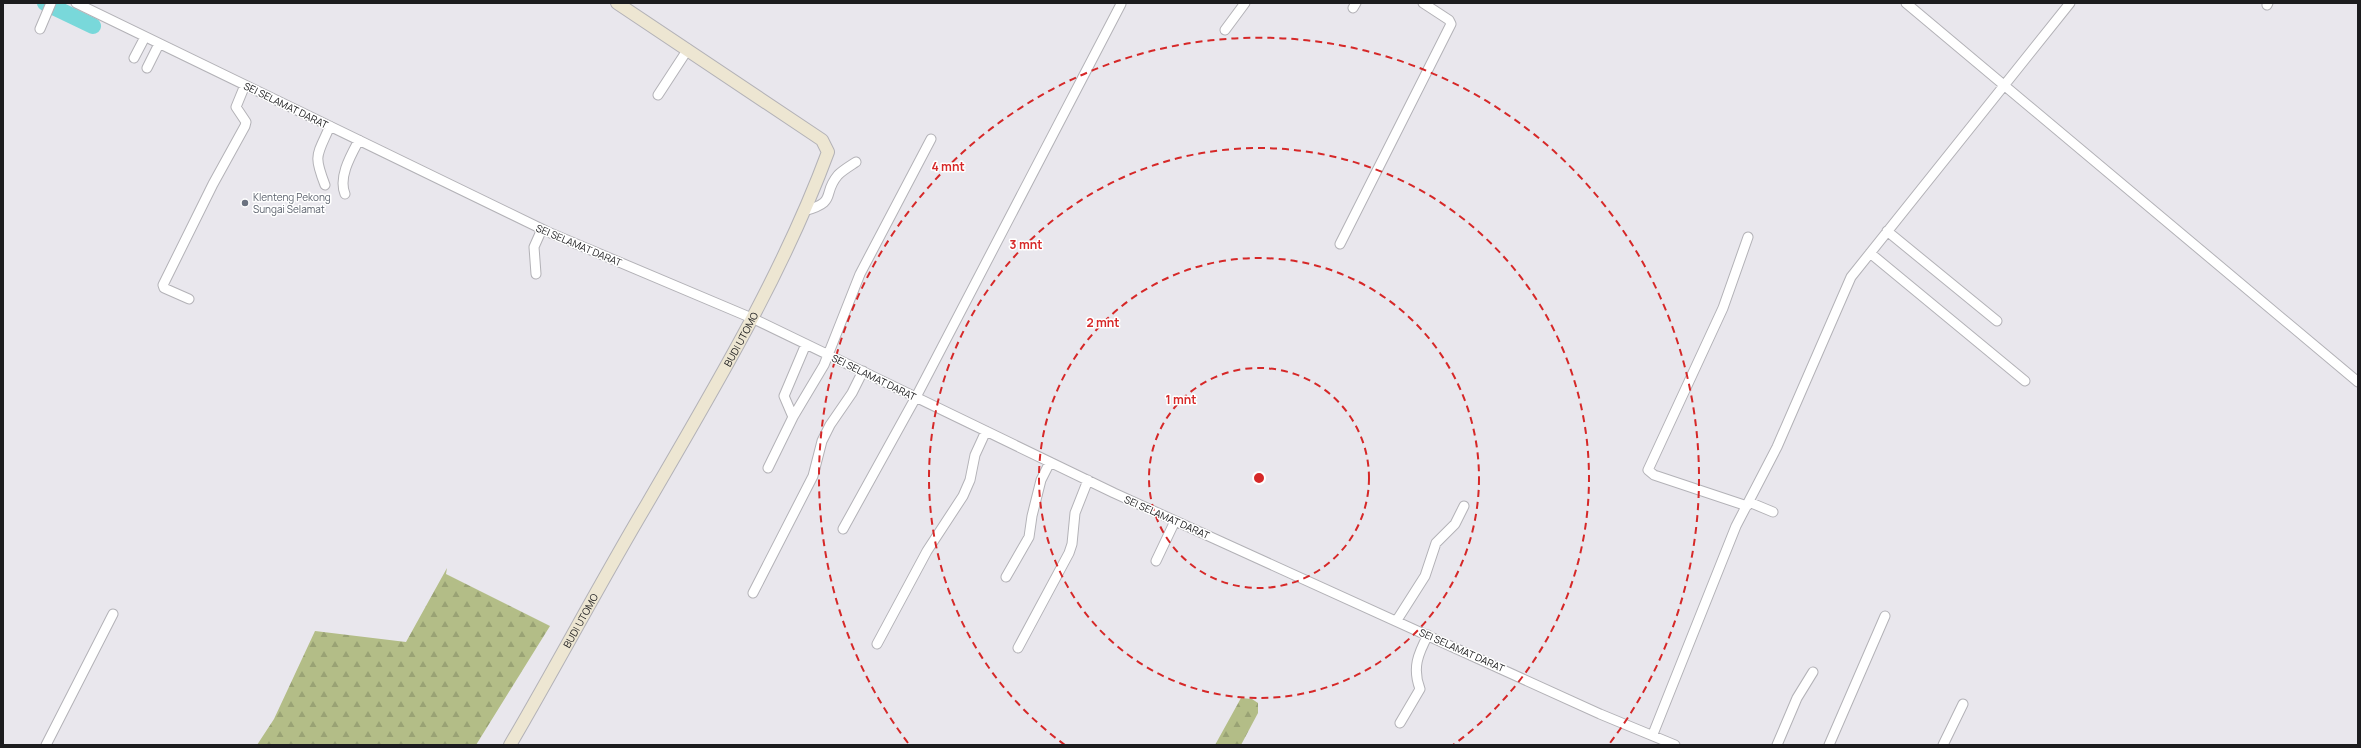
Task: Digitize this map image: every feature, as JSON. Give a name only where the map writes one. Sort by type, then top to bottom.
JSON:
[{"type":"street","points":[[40,30],[51,3]]},
{"type":"street","name":"SEI SELAMAT DARAT","points":[[76,3],[158,47],[359,140],[541,232],[751,323],[806,344],[863,371],[914,401],[986,431],[1049,466],[1173,524],[1397,620],[1426,638],[1600,714],[1653,734],[1675,745]]},
{"type":"street","name":"BUDI UTOMO","points":[[510,745],[635,524],[742,342],[804,211],[828,152],[826,145],[822,140],[688,49],[617,3]]},
{"type":"street","points":[[1225,30],[1245,3]]},
{"type":"street","points":[[1340,244],[1451,24],[1449,20],[1423,3]]},
{"type":"street","points":[[1906,3],[2005,84],[2358,382]]},
{"type":"street","points":[[1653,734],[1731,539],[1777,447],[1847,285],[1887,231],[2070,3]]},
{"type":"street","points":[[843,530],[902,419],[914,401],[1121,4]]},
{"type":"street","points":[[134,58],[144,39]]},
{"type":"street","points":[[146,68],[158,47]]},
{"type":"street","points":[[658,95],[688,49]]},
{"type":"street","points":[[189,299],[164,288],[163,285],[213,184],[246,126],[236,104],[244,88]]},
{"type":"street","points":[[325,185],[316,162],[318,153],[330,126]]},
{"type":"street","points":[[768,468],[793,417],[824,365],[827,354],[860,274],[932,139]]},
{"type":"street","points":[[345,194],[342,187],[349,157],[359,140]]},
{"type":"street","points":[[804,211],[822,205],[827,199],[838,174],[856,162]]},
{"type":"street","points":[[1887,231],[1997,321]]},
{"type":"street","points":[[536,274],[534,247],[541,232]]},
{"type":"street","points":[[1748,237],[1723,308],[1648,470],[1654,475],[1773,512]]},
{"type":"street","points":[[1870,253],[2025,381]]},
{"type":"street","points":[[793,417],[784,396],[795,366],[806,344]]},
{"type":"street","points":[[753,593],[813,476],[818,455],[830,425],[852,393],[863,371]]},
{"type":"street","points":[[878,644],[928,551],[963,496],[970,480],[975,455],[986,431]]},
{"type":"street","points":[[1006,577],[1029,537],[1032,516],[1041,480],[1049,466]]},
{"type":"street","points":[[1018,648],[1069,554],[1072,544],[1075,513],[1087,484]]},
{"type":"street","points":[[1397,620],[1425,576],[1436,543],[1455,524],[1464,506]]},
{"type":"street","points":[[1156,561],[1173,524]]},
{"type":"street","points":[[46,745],[113,614]]},
{"type":"street","points":[[1829,745],[1885,616]]},
{"type":"street","points":[[1400,723],[1420,689],[1415,676],[1419,651],[1426,638]]},
{"type":"street","points":[[1777,745],[1797,698],[1813,672]]},
{"type":"street","points":[[1943,745],[1963,704]]},
{"type":"green space","points":[[447,568],[446,574],[550,626],[476,745],[257,745],[274,719],[315,631],[406,642]]},
{"type":"green space","points":[[1241,698],[1252,699],[1258,703],[1258,713],[1241,745],[1215,745]]},
{"type":"waterway","points":[[45,3],[93,26]]},
{"type":"place","name":"Klenteng Pekong Sungai Selamat","points":[[245,203]]}]
